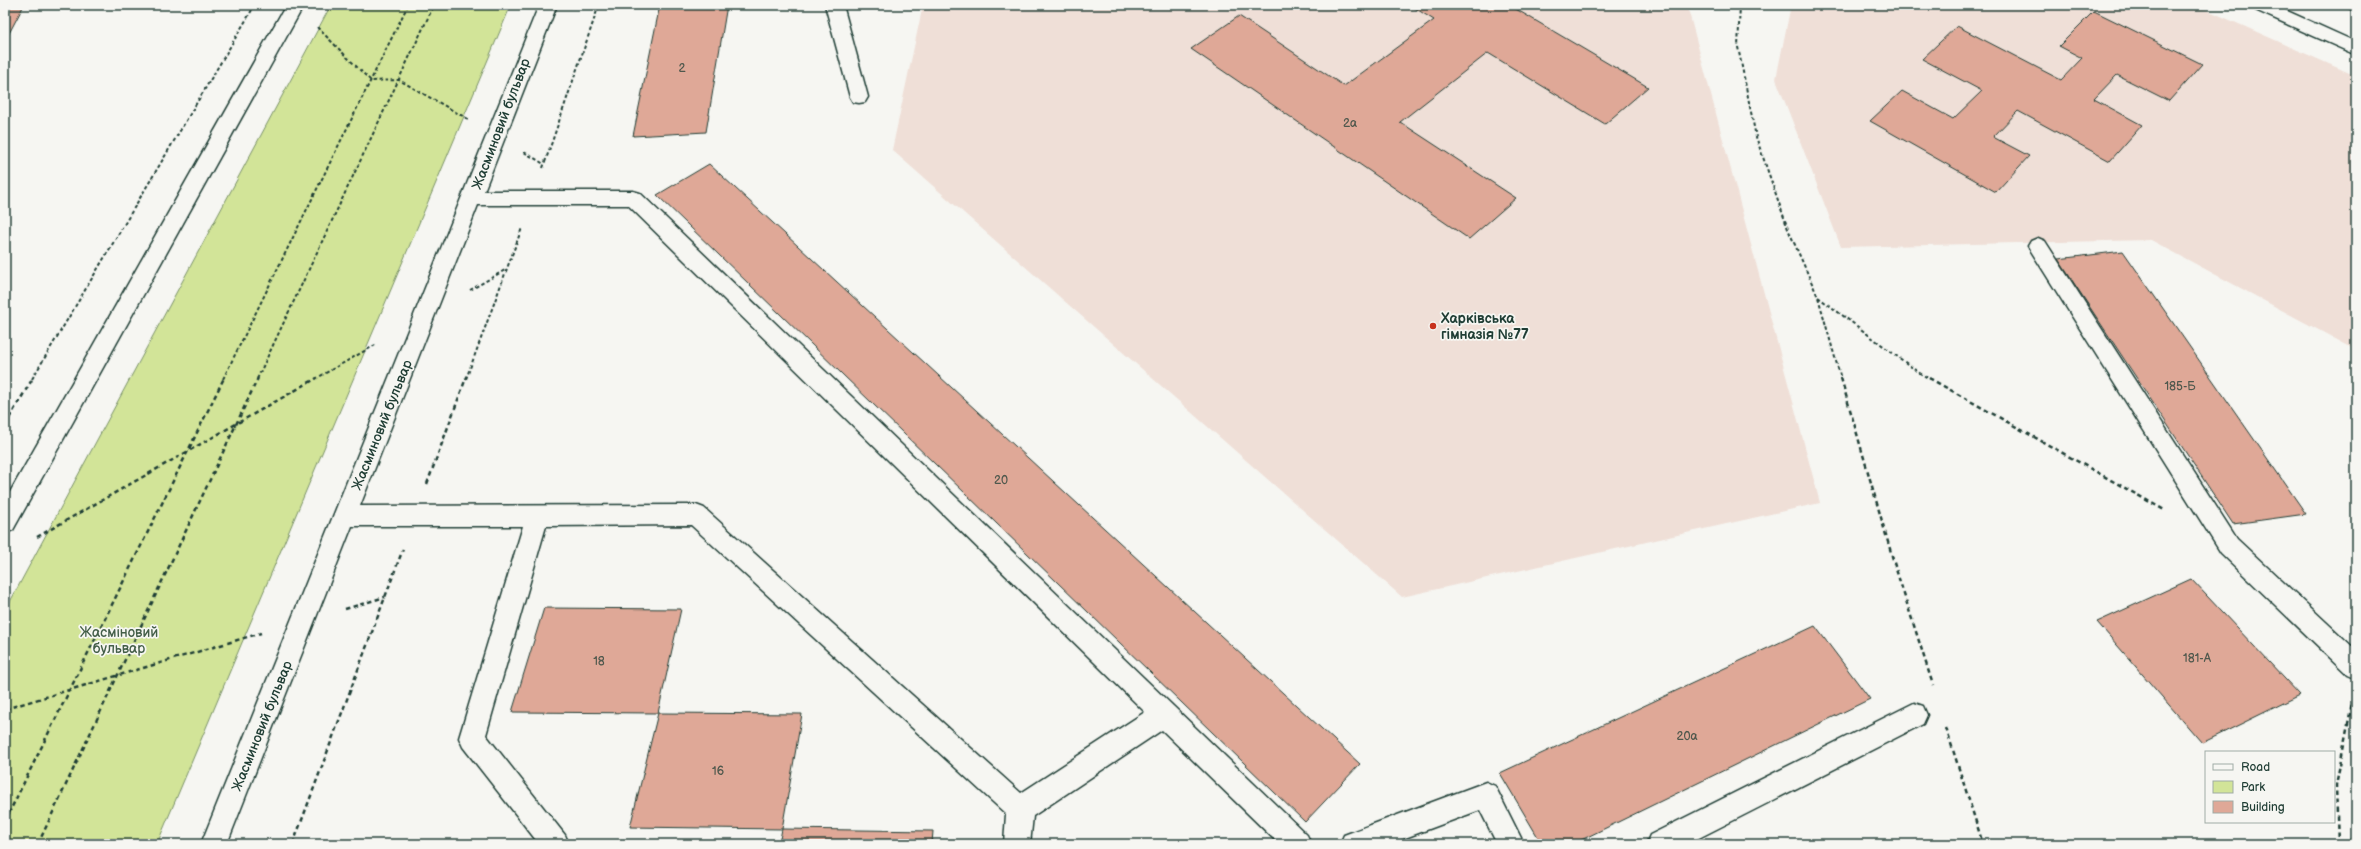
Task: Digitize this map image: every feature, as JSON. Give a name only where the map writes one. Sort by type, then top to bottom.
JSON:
[{"type":"street","points":[[5,523],[295,5]]},
{"type":"street","name":"Жасминовий бульвар","points":[[214,844],[346,516],[548,5]]},
{"type":"street","points":[[834,5],[860,97]]},
{"type":"street","points":[[2259,5],[2356,49]]},
{"type":"street","points":[[472,198],[633,198],[1298,844]]},
{"type":"street","points":[[2038,246],[2229,546],[2356,666]]},
{"type":"street","points":[[538,515],[472,738],[556,844]]},
{"type":"street","points":[[346,516],[696,515],[1020,809]]},
{"type":"street","points":[[1020,809],[1164,714]]},
{"type":"street","points":[[1659,844],[1914,715]]},
{"type":"street","points":[[1353,844],[1486,795],[1510,844]]},
{"type":"street","points":[[1017,844],[1020,809]]},
{"type":"path","points":[[5,425],[255,5]]},
{"type":"path","points":[[295,5],[371,81],[399,80],[544,164]]},
{"type":"path","points":[[5,821],[408,5]]},
{"type":"path","points":[[38,844],[434,5]]},
{"type":"path","points":[[293,844],[533,198],[599,5]]},
{"type":"path","points":[[1738,6],[1738,47],[1756,137],[1788,229],[1818,297],[1894,563],[1935,692]]},
{"type":"path","points":[[425,316],[506,269]]},
{"type":"path","points":[[1818,297],[1918,372],[2167,511]]},
{"type":"path","points":[[32,540],[378,343]]},
{"type":"path","points":[[5,709],[118,674],[385,597]]},
{"type":"path","points":[[2338,844],[2336,785],[2353,695]]},
{"type":"path","points":[[1945,723],[1983,844]]},
{"type":"shaded area","name":"Харківська гімназія №77","points":[[923,5],[1687,5],[1820,503],[1402,597],[892,150]]},
{"type":"shaded area","points":[[1791,5],[2196,5],[2356,76],[2356,350],[2151,240],[1841,247],[1776,79]]},
{"type":"green space","name":"Жасміновий бульвар","points":[[331,5],[511,5],[157,844],[5,844],[5,611]]},
{"type":"building","points":[[5,5],[24,5],[5,41]]},
{"type":"building","points":[[660,5],[727,5],[706,132],[633,136]]},
{"type":"building","points":[[1410,5],[1509,5],[1648,87],[1605,124],[1488,53],[1400,122],[1516,198],[1469,239],[1191,49],[1239,16],[1344,86],[1434,20]]},
{"type":"building","points":[[2340,5],[2356,5],[2356,12]]},
{"type":"building","points":[[2094,11],[2202,64],[2169,101],[2117,75],[2094,99],[2142,125],[2110,161],[2018,111],[1993,137],[2029,156],[1996,192],[1870,121],[1902,91],[1953,119],[1982,91],[1922,59],[1957,26],[2061,80],[2082,58],[2059,46]]},
{"type":"building","points":[[709,164],[1360,764],[1305,822],[657,195]]},
{"type":"building","points":[[2123,251],[2306,514],[2233,524],[2058,259]]},
{"type":"building","points":[[2191,579],[2300,695],[2202,743],[2097,622]]},
{"type":"building","points":[[544,608],[681,609],[658,713],[512,712]]},
{"type":"building","points":[[1815,626],[1870,699],[1573,844],[1542,844],[1500,773]]},
{"type":"building","points":[[658,713],[802,714],[782,829],[630,827]]},
{"type":"building","points":[[782,829],[933,831],[932,844],[779,844]]},
{"type":"place","name":"Харківська гімназія №77","points":[[1433,326]]}]
